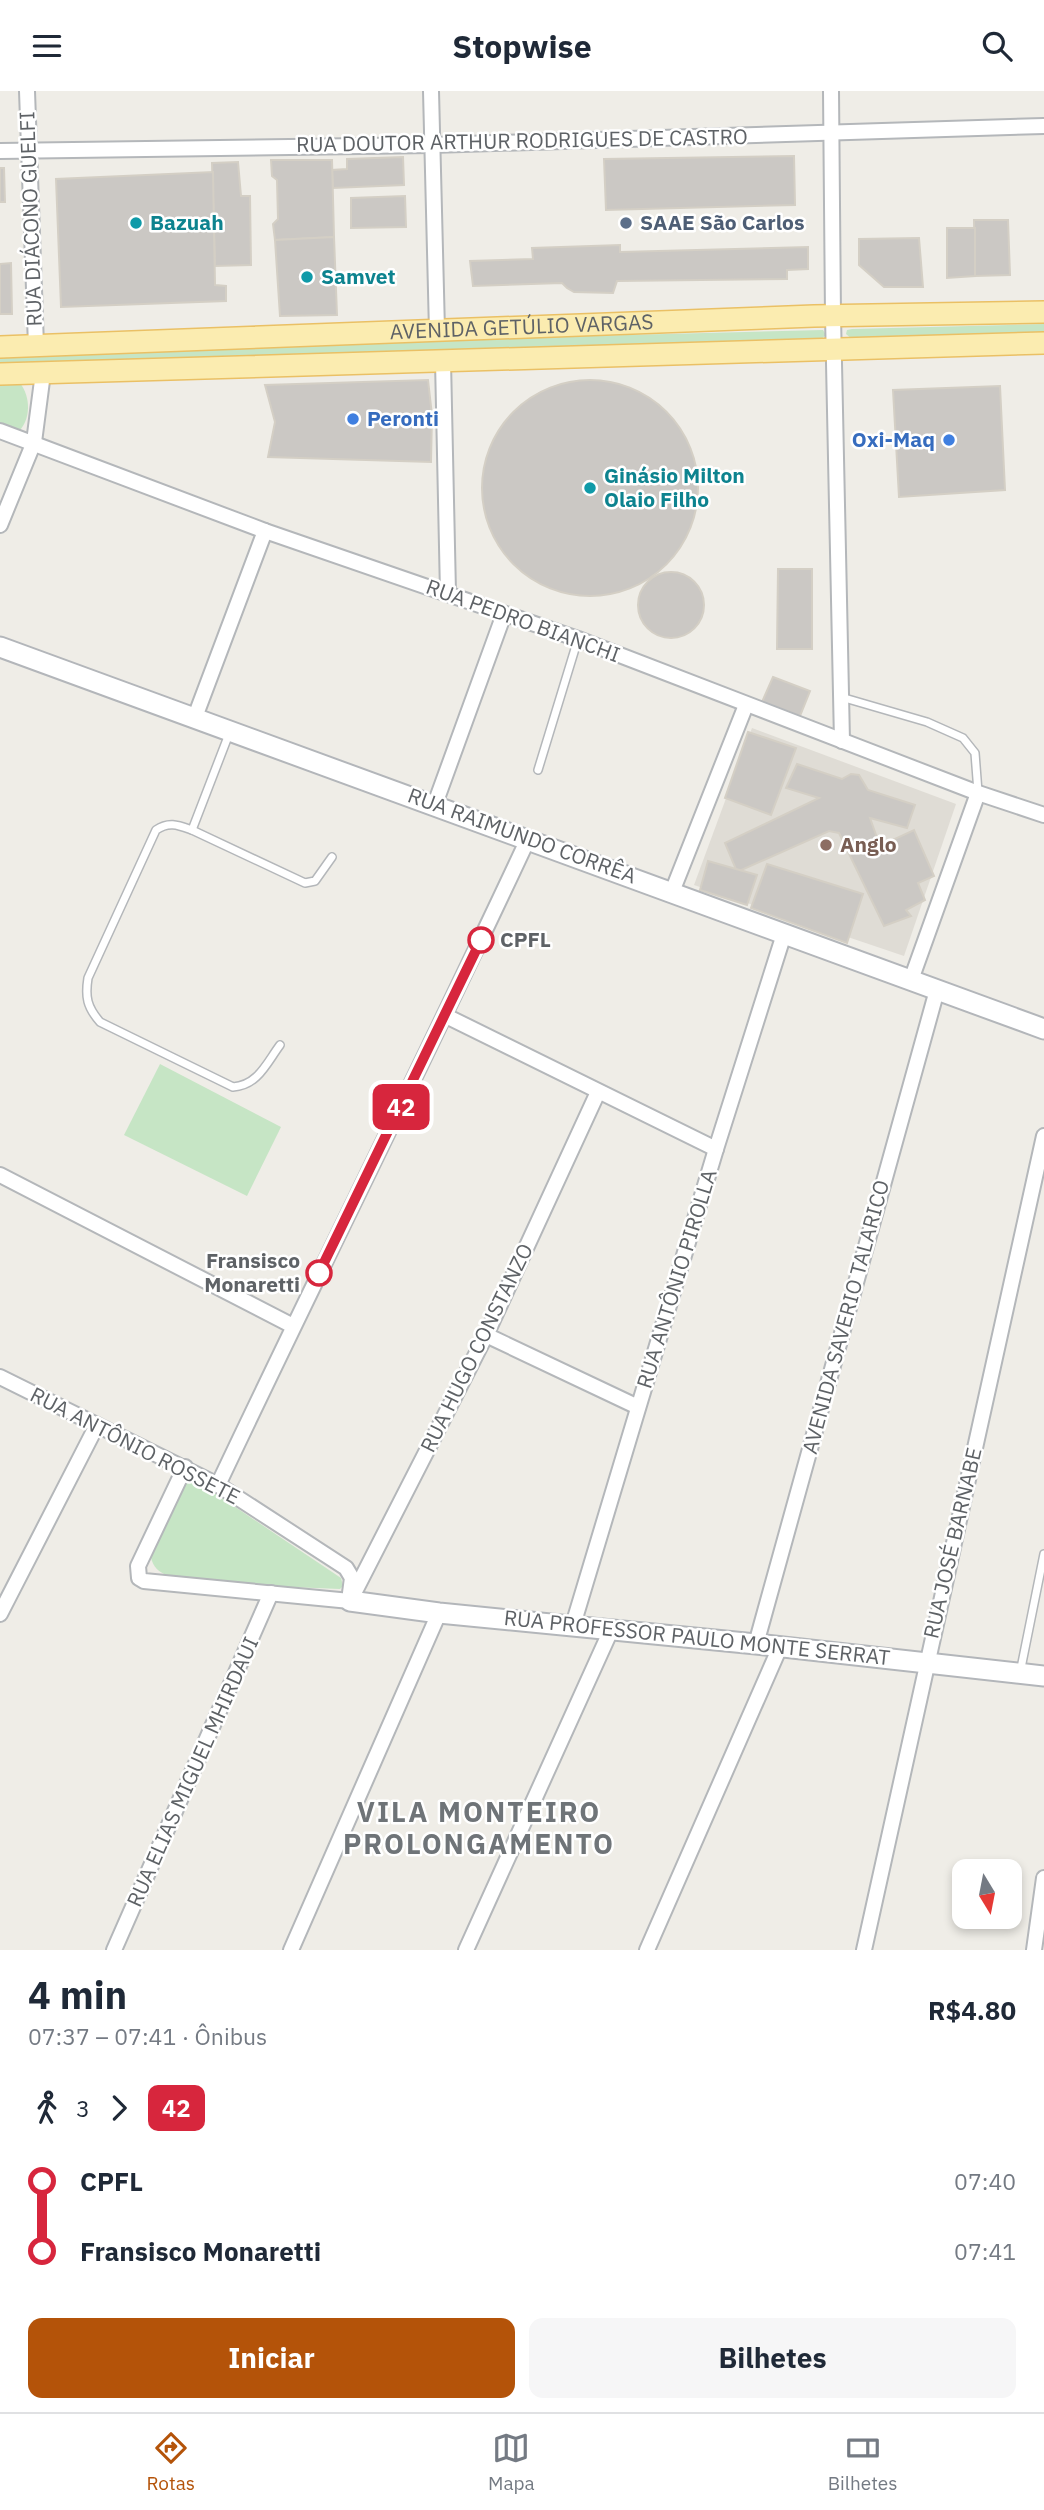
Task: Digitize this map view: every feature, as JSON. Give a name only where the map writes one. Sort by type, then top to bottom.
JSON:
[{"type":"main road","name":"AVENIDA GETÚLIO VARGAS","points":[[0,347],[833,316],[1044,312]]},
{"type":"main road","name":"AVENIDA GETÚLIO VARGAS","points":[[0,374],[1044,343]]},
{"type":"main road","name":"RUA RAIMUNDO CORRÊA","points":[[0,647],[1044,1029]]},
{"type":"main road","name":"RUA PROFESSOR PAULO MONTE SERRAT","points":[[350,1601],[439,1613],[927,1661],[1044,1676]]},
{"type":"street","name":"RUA DIÁCONO GUELFI","points":[[27,91],[36,346]]},
{"type":"street","points":[[431,91],[437,331]]},
{"type":"street","points":[[831,91],[842,741]]},
{"type":"street","name":"RUA DOUTOR ARTHUR RODRIGUES DE CASTRO","points":[[0,151],[432,145],[1044,126]]},
{"type":"street","points":[[443,361],[448,593]]},
{"type":"street","points":[[0,525],[34,442],[43,373]]},
{"type":"street","name":"RUA PEDRO BIANCHI","points":[[0,431],[265,531],[578,639],[978,793],[1044,814]]},
{"type":"street","points":[[195,717],[265,531]]},
{"type":"street","points":[[435,804],[504,614]]},
{"type":"street","points":[[672,891],[746,705]]},
{"type":"street","points":[[911,980],[978,793]]},
{"type":"street","points":[[218,1485],[446,1016],[528,839]]},
{"type":"street","name":"RUA ANTÔNIO PIROLLA","points":[[573,1625],[716,1149],[784,934]]},
{"type":"street","name":"AVENIDA SAVERIO TALARICO","points":[[756,1644],[937,990]]},
{"type":"street","points":[[446,1016],[716,1149]]},
{"type":"street","name":"RUA HUGO CONSTANZO","points":[[350,1601],[485,1335],[598,1092]]},
{"type":"street","name":"RUA JOSÉ BARNABE","points":[[864,1950],[1044,1136]]},
{"type":"street","points":[[0,1175],[293,1326]]},
{"type":"street","points":[[485,1335],[638,1407]]},
{"type":"street","name":"RUA ANTÔNIO ROSSETE","points":[[0,1377],[218,1485],[346,1568],[352,1578],[350,1601]]},
{"type":"street","points":[[0,1614],[97,1425]]},
{"type":"street","points":[[185,1467],[138,1566],[139,1579],[350,1601]]},
{"type":"street","name":"RUA ELIAS MIGUEL MHIRDAUI","points":[[114,1950],[271,1593]]},
{"type":"street","points":[[291,1950],[439,1613]]},
{"type":"street","points":[[467,1950],[611,1630]]},
{"type":"street","points":[[647,1950],[780,1647]]},
{"type":"street","points":[[1034,1950],[1044,1878]]},
{"type":"lane","points":[[538,769],[578,639]]},
{"type":"lane","points":[[841,697],[927,722],[963,738],[975,753],[978,793]]},
{"type":"lane","points":[[192,829],[210,777],[231,730]]},
{"type":"lane","points":[[280,1045],[255,1079],[245,1086],[233,1087],[100,1022],[89,1009],[85,994],[88,978],[156,830],[164,824],[192,829],[305,883],[314,881],[332,857]]},
{"type":"lane","points":[[1020,1674],[1044,1553]]},
{"type":"shaded area","name":"Anglo","points":[[752,728],[956,804],[904,956],[694,885]]},
{"type":"green space","points":[[1044,324],[1044,334],[853,340],[846,334],[847,330],[852,329]]},
{"type":"green space","points":[[823,330],[826,335],[820,340],[0,363],[0,351]]},
{"type":"green space","points":[[0,382],[20,383],[24,389],[28,408],[25,421],[18,432],[0,425]]},
{"type":"green space","points":[[160,1064],[281,1127],[247,1196],[124,1135]]},
{"type":"green space","points":[[186,1482],[196,1482],[204,1486],[341,1578],[343,1586],[340,1589],[290,1587],[162,1573],[155,1566],[150,1553],[181,1487]]},
{"type":"building","points":[[794,156],[795,205],[606,210],[604,159]]},
{"type":"building","points":[[403,157],[404,185],[333,188],[332,170],[347,169],[347,159]]},
{"type":"building","points":[[271,160],[332,160],[334,237],[275,240],[273,224],[278,219],[277,180],[272,176]]},
{"type":"building","points":[[238,162],[241,196],[250,196],[251,265],[215,266],[212,163]]},
{"type":"building","points":[[0,168],[4,168],[5,202],[0,202]]},
{"type":"building","name":"Bazuah","points":[[213,172],[215,285],[226,286],[226,301],[61,307],[56,179]]},
{"type":"building","points":[[405,196],[406,227],[351,228],[351,198]]},
{"type":"building","points":[[974,220],[1008,220],[1010,275],[975,276]]},
{"type":"building","points":[[947,228],[975,228],[975,276],[947,278]]},
{"type":"building","name":"Samvet","points":[[334,237],[337,315],[280,316],[275,240]]},
{"type":"building","points":[[919,238],[923,287],[884,287],[859,265],[859,239]]},
{"type":"building","points":[[620,245],[620,252],[808,247],[808,269],[787,270],[787,279],[617,281],[613,293],[574,292],[562,283],[473,286],[470,261],[533,259],[532,248]]},
{"type":"building","points":[[11,263],[12,314],[0,314],[0,264]]},
{"type":"building","name":"Peronti","points":[[428,380],[432,415],[431,462],[268,457],[275,422],[265,385]]},
{"type":"building","name":"Ginásio Milton Olaio Filho","points":[[590,380],[631,388],[650,398],[666,412],[680,428],[690,447],[698,488],[690,529],[680,548],[666,564],[650,578],[631,588],[590,596],[549,588],[530,578],[514,564],[500,548],[490,529],[482,488],[490,447],[500,428],[514,412],[530,398],[549,388]]},
{"type":"building","name":"Oxi-Maq","points":[[1000,386],[1005,490],[899,497],[893,390]]},
{"type":"building","points":[[778,569],[812,569],[812,649],[777,649]]},
{"type":"building","points":[[665,572],[677,572],[689,577],[699,587],[704,605],[702,618],[689,633],[677,638],[665,638],[653,633],[643,623],[638,611],[638,599],[643,587],[653,577]]},
{"type":"building","points":[[773,677],[810,691],[800,716],[762,702]]},
{"type":"building","points":[[748,732],[796,748],[771,815],[725,798]]},
{"type":"building","points":[[797,764],[842,779],[851,774],[859,775],[868,790],[915,805],[907,828],[870,818],[880,846],[914,830],[934,876],[918,883],[925,900],[906,910],[911,916],[884,926],[839,833],[829,831],[737,872],[725,843],[819,798],[786,788]]},
{"type":"building","points":[[708,861],[757,875],[747,905],[700,890]]},
{"type":"building","points":[[767,864],[863,894],[847,943],[751,908]]},
{"type":"bus line","name":"42","points":[[319,1273],[481,940]]},
{"type":"place","name":"Bazuah","points":[[136,223]]},
{"type":"place","name":"SAAE São Carlos","points":[[626,223]]},
{"type":"place","name":"Samvet","points":[[307,277]]},
{"type":"place","name":"Peronti","points":[[353,419]]},
{"type":"place","name":"Oxi-Maq","points":[[949,440]]},
{"type":"place","name":"Ginásio Milton Olaio Filho","points":[[590,488]]},
{"type":"place","name":"Anglo","points":[[826,845]]},
{"type":"place","name":"CPFL","points":[[481,940]]},
{"type":"place","name":"Fransisco Monaretti","points":[[319,1273]]},
{"type":"district","name":"VILA MONTEIRO PROLONGAMENTO","points":[[479,1828]]}]
